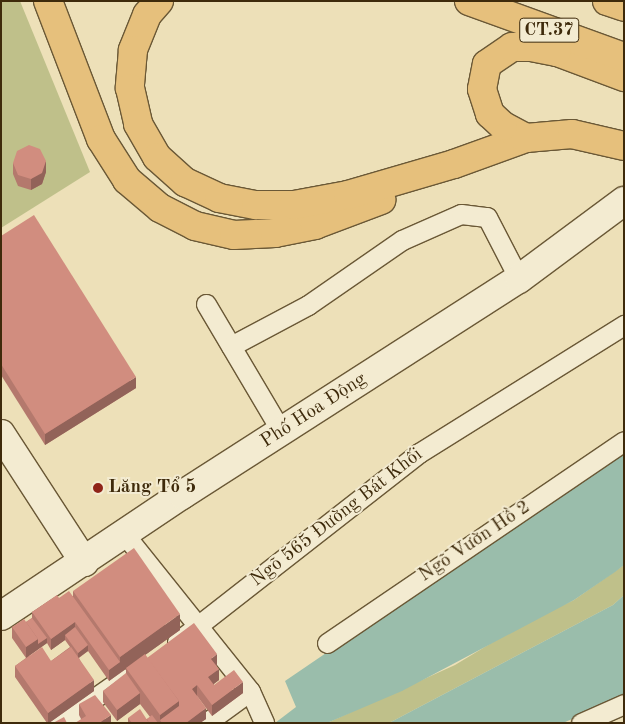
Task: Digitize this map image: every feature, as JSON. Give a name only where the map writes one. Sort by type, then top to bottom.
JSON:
[{"type":"main road","points":[[48,1],[56,28],[101,139],[127,180],[160,208],[195,226],[234,235],[275,233],[315,226],[364,208],[454,164]]},
{"type":"main road","points":[[159,1],[147,15],[133,50],[130,88],[138,124],[157,157],[185,182],[219,198],[256,205],[294,205],[348,195],[454,164],[526,138],[572,134],[624,146]]},
{"type":"main road","points":[[607,1],[624,7]]},
{"type":"main road","points":[[471,2],[556,52]]},
{"type":"main road","name":"CT.37","points":[[471,2],[624,57]]},
{"type":"main road","points":[[526,138],[502,126],[490,114],[482,89],[484,70],[494,56],[512,48],[531,47],[556,52],[624,77]]},
{"type":"street","points":[[44,1],[56,28]]},
{"type":"street","name":"Phố Hoa Động","points":[[1,616],[281,431],[519,279],[624,201]]},
{"type":"street","points":[[231,346],[308,305],[402,240],[461,214],[487,217],[519,279]]},
{"type":"street","points":[[206,304],[281,431]]},
{"type":"street","name":"Ngõ 565 Đường Bát Khối","points":[[164,650],[197,628],[419,454],[624,325]]},
{"type":"street","points":[[1,434],[84,562]]},
{"type":"street","name":"Ngõ Vườn Hồ 2","points":[[327,643],[624,441]]},
{"type":"street","points":[[125,535],[197,628],[250,691],[264,723]]},
{"type":"street","points":[[59,723],[140,667]]},
{"type":"street","points":[[206,723],[250,691]]},
{"type":"street","points":[[581,723],[624,704]]},
{"type":"green space","points":[[1,1],[20,1],[90,172],[1,228]]},
{"type":"green space","points":[[624,565],[624,595],[613,605],[389,723],[327,723],[455,665],[523,624],[574,600]]},
{"type":"shaded area","points":[[624,450],[624,565],[574,600],[402,691],[327,723],[275,723],[296,707],[285,681]]},
{"type":"shaded area","points":[[624,595],[624,696],[563,723],[389,723],[613,605]]},
{"type":"building","points":[[29,145],[40,149],[46,161],[42,173],[31,179],[18,175],[13,163],[17,151]]},
{"type":"building","points":[[34,215],[136,377],[45,434],[1,364],[1,236]]},
{"type":"building","points":[[134,548],[180,614],[120,657],[73,591]]},
{"type":"building","points":[[69,591],[120,662],[109,670],[75,622],[51,639],[32,612],[57,595],[59,598]]},
{"type":"building","points":[[32,618],[47,638],[38,644],[38,639],[26,622]]},
{"type":"building","points":[[24,619],[38,639],[26,647],[12,627]]},
{"type":"building","points":[[194,623],[217,654],[211,659],[219,669],[208,677],[214,685],[234,670],[243,682],[212,705],[197,685],[192,689],[206,708],[186,723],[162,723],[160,720],[179,706],[179,701],[147,658]]},
{"type":"building","points":[[75,627],[88,645],[78,653],[65,635]]},
{"type":"building","points":[[42,647],[51,661],[71,647],[94,680],[48,713],[15,666]]},
{"type":"building","points":[[145,654],[179,701],[160,715],[126,668]]},
{"type":"building","points":[[126,673],[140,693],[117,710],[103,691]]},
{"type":"building","points":[[95,695],[111,715],[99,723],[75,723],[86,716],[79,704]]},
{"type":"building","points":[[140,709],[149,723],[132,723],[128,718]]},
{"type":"building","points":[[152,715],[158,723],[149,723],[147,719]]},
{"type":"building","points":[[64,717],[67,723],[53,723]]},
{"type":"place","name":"Lăng Tổ 5","points":[[98,488]]}]
